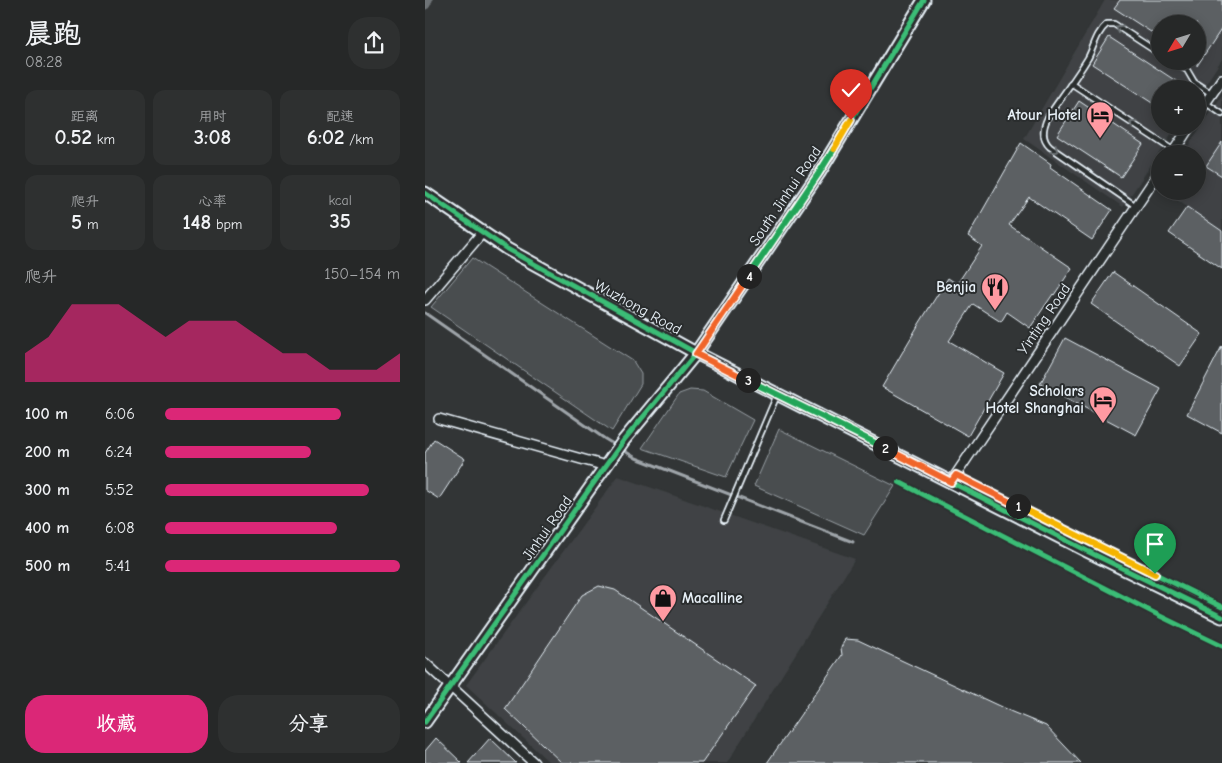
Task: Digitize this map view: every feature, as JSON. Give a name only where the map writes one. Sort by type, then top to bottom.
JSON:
[{"type":"main road","name":"South Jinhui Road","points":[[696,354],[819,173],[924,0]]},
{"type":"main road","name":"Wuzhong Road","points":[[425,193],[507,249],[696,354],[1222,617]]},
{"type":"main road","name":"Jinhui Road","points":[[425,722],[624,440],[696,354]]},
{"type":"street","points":[[1206,103],[1222,79]]},
{"type":"street","name":"Yinting Road","points":[[951,482],[1151,185]]},
{"type":"street","points":[[425,300],[482,233]]},
{"type":"street","points":[[439,419],[608,462]]},
{"type":"street","points":[[425,663],[534,763]]},
{"type":"lane","points":[[1137,206],[1050,147],[1044,137],[1044,125],[1089,56],[1104,26],[1114,24],[1151,48]]},
{"type":"lane","points":[[1187,70],[1194,82],[1212,94]]},
{"type":"lane","points":[[1071,83],[1163,145]]},
{"type":"lane","points":[[1206,103],[1220,113],[1222,106]]},
{"type":"lane","points":[[724,520],[778,394]]},
{"type":"shaded area","points":[[1105,0],[1222,0],[1222,59],[1206,84],[1206,80],[1151,80],[1151,135],[1171,135],[1164,145],[1151,145],[1151,165],[1123,207],[1024,139]]},
{"type":"shaded area","points":[[1222,95],[1222,231],[1177,200],[1206,200],[1206,145],[1189,145],[1196,135],[1206,135],[1206,119]]},
{"type":"shaded area","points":[[472,258],[633,361],[641,374],[641,384],[612,431],[431,307]]},
{"type":"shaded area","points":[[690,390],[703,391],[753,420],[726,477],[642,448],[679,394]]},
{"type":"shaded area","points":[[779,429],[895,486],[864,535],[754,486]]},
{"type":"shaded area","name":"Macalline","points":[[618,476],[855,559],[727,763],[550,763],[466,685]]},
{"type":"building","points":[[1120,0],[1222,0],[1222,28],[1206,52],[1206,15],[1151,15],[1151,32],[1114,8]]},
{"type":"building","points":[[1109,37],[1151,65],[1151,70],[1159,70],[1174,80],[1151,80],[1151,102],[1092,64]]},
{"type":"building","name":"Atour Hotel","points":[[1079,101],[1143,144],[1121,177],[1057,135]]},
{"type":"building","points":[[1222,142],[1222,176],[1206,166]]},
{"type":"building","points":[[1021,143],[1051,164],[1050,167],[1112,210],[1092,240],[1029,197],[1009,225],[1072,268],[1030,328],[1007,312],[1001,322],[973,304],[949,341],[1004,373],[968,436],[882,387],[948,278],[957,284],[982,246],[968,236]]},
{"type":"building","points":[[1187,207],[1222,231],[1222,269],[1169,233]]},
{"type":"building","points":[[1113,272],[1202,334],[1180,366],[1091,304]]},
{"type":"building","points":[[1065,338],[1161,389],[1136,435],[1040,384]]},
{"type":"building","points":[[1222,346],[1222,433],[1187,414]]},
{"type":"building","points":[[434,439],[465,459],[439,499],[425,490],[425,453]]},
{"type":"building","points":[[599,586],[615,590],[756,686],[702,763],[562,763],[505,709],[582,595]]},
{"type":"building","points":[[845,639],[858,640],[1046,726],[1081,763],[767,763],[842,655],[841,648]]},
{"type":"building","points":[[436,738],[462,763],[425,763],[425,751]]},
{"type":"building","points":[[490,738],[516,763],[468,763]]},
{"type":"waterway","points":[[425,4],[427,0]]},
{"type":"waterway","points":[[425,313],[605,439],[636,458],[853,542]]},
{"type":"cycle path","points":[[425,722],[624,440],[696,353],[819,173],[924,0]]},
{"type":"cycle path","points":[[425,193],[507,249],[696,353],[1087,551],[1222,617]]},
{"type":"cycle path","points":[[899,482],[1222,646]]},
{"type":"cycle path","points":[[971,482],[1222,607]]},
{"type":"place","name":"Atour Hotel","points":[[1100,139]]},
{"type":"place","name":"Benjia","points":[[995,311]]},
{"type":"place","name":"Scholars Hotel Shanghai","points":[[1103,424]]},
{"type":"place","name":"Macalline","points":[[663,622]]},
{"type":"route","points":[[851,120],[819,173],[696,354],[951,482],[956,475],[1155,574]]}]
